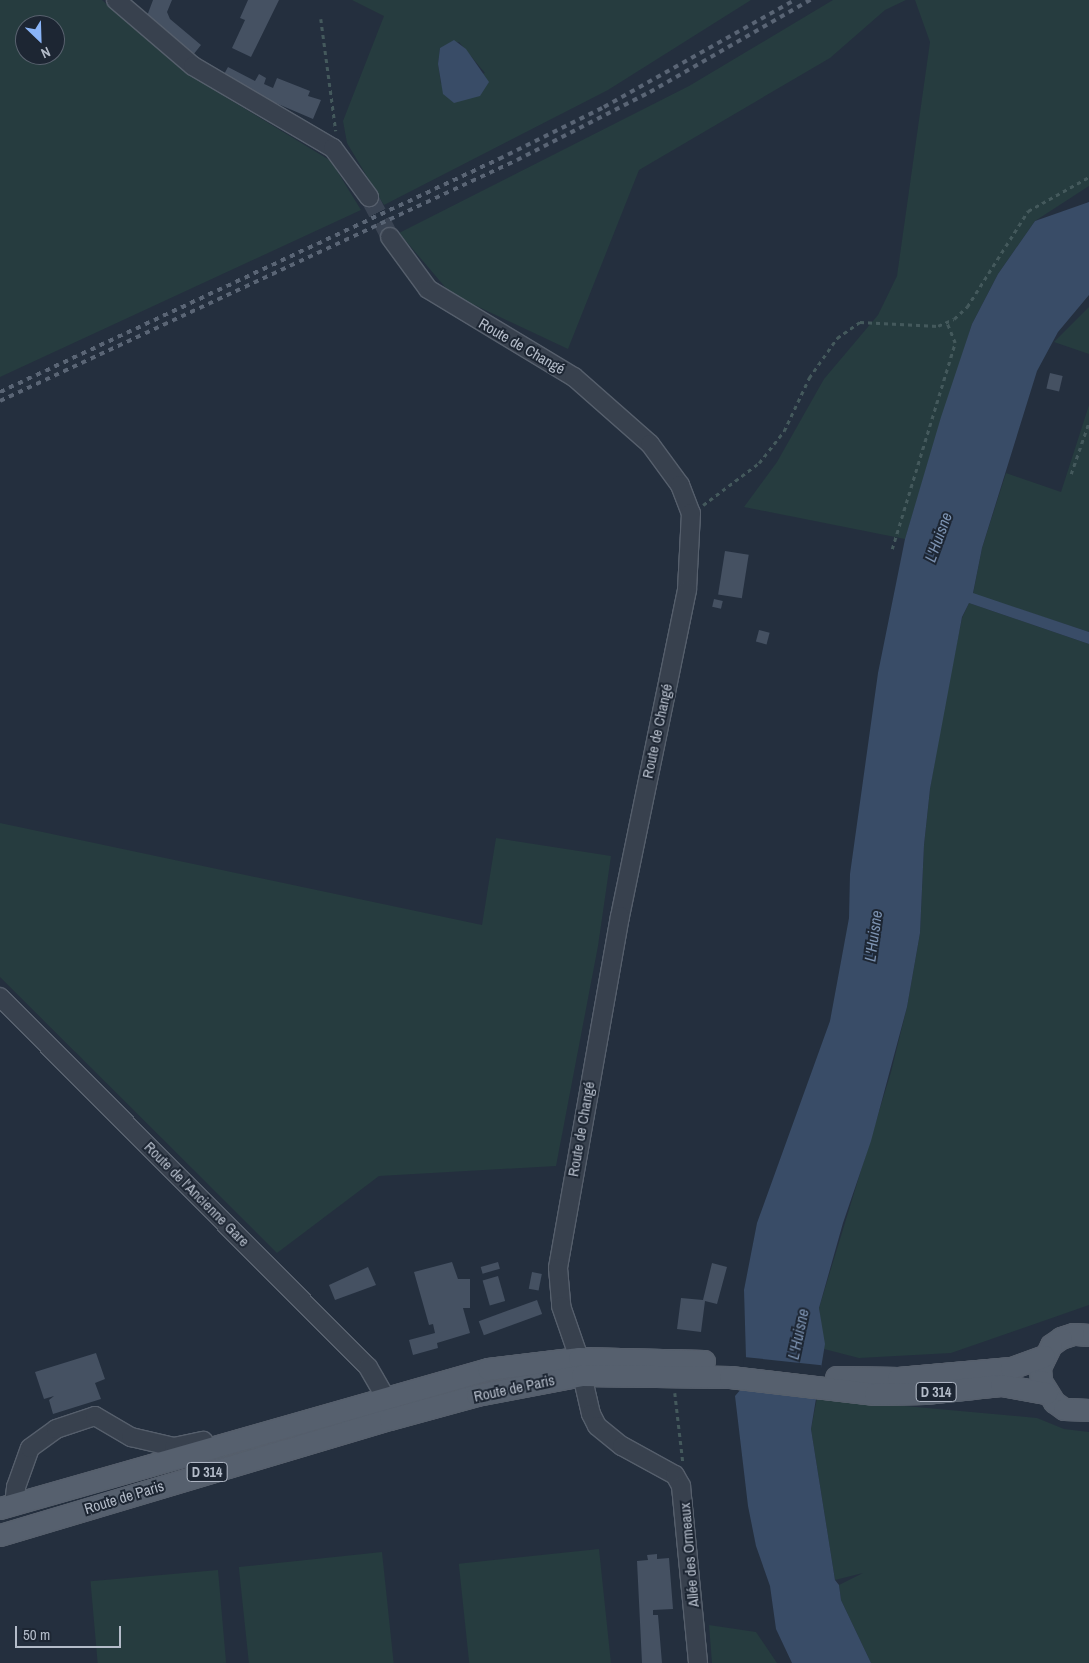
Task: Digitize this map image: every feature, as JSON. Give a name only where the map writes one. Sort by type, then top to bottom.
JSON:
[{"type":"main road","points":[[1089,1335],[1073,1334],[1061,1338],[1044,1356],[1041,1375],[1046,1392],[1064,1408],[1089,1410]]},
{"type":"main road","name":"Route de Paris","points":[[827,1382],[1011,1368],[1044,1356]]},
{"type":"main road","name":"Route de Paris","points":[[0,1535],[225,1466],[581,1366],[625,1357],[827,1382],[876,1394],[925,1393],[1001,1385],[1046,1392]]},
{"type":"main road","name":"Route de Paris","points":[[7,1506],[488,1370],[581,1366],[676,1374],[730,1370]]},
{"type":"street","points":[[116,0],[193,66],[313,135],[341,157],[370,197]]},
{"type":"street","name":"Route de Changé","points":[[390,237],[428,289],[448,304],[562,368],[650,444],[680,485],[691,513],[687,590],[620,916],[558,1268],[561,1306],[581,1366]]},
{"type":"street","name":"Route de l'Ancienne Gare","points":[[0,997],[368,1367],[386,1398]]},
{"type":"street","name":"Allée des Ormeaux","points":[[581,1366],[591,1414],[597,1426],[622,1446],[675,1475],[681,1486],[698,1663]]},
{"type":"street","points":[[7,1506],[30,1448],[56,1429],[95,1416],[131,1437],[174,1447],[229,1436],[248,1438]]},
{"type":"path","points":[[321,19],[341,157]]},
{"type":"path","points":[[691,513],[759,463],[784,431],[809,378],[836,338],[860,322],[938,326],[947,323],[967,307],[1028,211],[1089,177]]},
{"type":"path","points":[[892,549],[955,343],[947,323]]},
{"type":"path","points":[[1071,474],[1089,422]]},
{"type":"path","points":[[676,1374],[683,1467],[681,1486]]},
{"type":"green space","points":[[0,0],[102,0],[183,71],[331,161],[361,210],[0,377]]},
{"type":"green space","points":[[352,0],[751,0],[608,90],[384,205],[347,143],[343,121],[384,16]],"holes":[[[459,42],[485,73],[441,84],[438,64],[440,48]]]},
{"type":"green space","points":[[833,0],[906,0],[885,10],[830,58],[639,170],[568,349],[451,294],[399,233],[689,86]]},
{"type":"green space","points":[[915,0],[1089,0],[1089,186],[1035,221],[998,274],[972,324],[905,539],[744,507],[777,462],[824,379],[878,315],[897,276],[930,42]]},
{"type":"green space","points":[[1089,307],[1089,354],[1054,342]]},
{"type":"green space","points":[[1089,405],[1089,632],[973,594],[982,548],[1006,473],[1061,492]]},
{"type":"green space","points":[[969,603],[1089,644],[1089,1305],[951,1353],[859,1358],[824,1349],[819,1308],[891,1072],[907,1007],[920,933],[924,845],[930,789],[946,695],[962,618]]},
{"type":"green space","points":[[0,823],[482,925],[496,838],[611,856],[598,946],[556,1166],[379,1176],[277,1253],[0,977]]},
{"type":"green space","points":[[817,1398],[1037,1418],[1064,1429],[1089,1432],[1089,1663],[871,1663],[841,1600],[839,1585],[863,1573],[835,1580],[811,1429]]},
{"type":"green space","points":[[599,1549],[611,1663],[469,1663],[459,1564]]},
{"type":"green space","points":[[382,1552],[394,1663],[249,1663],[239,1567]]},
{"type":"green space","points":[[218,1570],[226,1663],[98,1663],[90,1581]]},
{"type":"green space","points":[[709,1625],[756,1632],[777,1663],[712,1663]]},
{"type":"water","points":[[454,40],[466,49],[489,82],[480,96],[454,103],[443,94],[438,64],[440,48]]},
{"type":"water","name":"L'Huisne","points":[[1089,202],[1089,295],[1058,332],[1037,371],[982,548],[973,593],[1089,632],[1089,644],[969,603],[962,617],[930,789],[924,845],[920,933],[907,1007],[871,1141],[843,1223],[819,1308],[825,1344],[811,1429],[835,1580],[839,1585],[841,1600],[871,1663],[792,1663],[776,1629],[770,1586],[756,1546],[748,1506],[735,1396],[741,1389],[746,1358],[744,1290],[757,1223],[830,1021],[849,918],[850,874],[878,673],[905,539],[941,417],[972,324],[998,274],[1035,221]]},
{"type":"pier","points":[[744,1357],[822,1365],[819,1393],[741,1385]]},
{"type":"building","points":[[153,0],[172,0],[167,12],[170,19],[201,45],[193,55],[147,16]]},
{"type":"building","points":[[248,0],[279,0],[251,57],[232,48],[245,20],[240,18]]},
{"type":"building","points":[[228,67],[255,81],[259,74],[266,78],[264,84],[273,88],[277,78],[310,91],[308,96],[321,100],[313,119],[231,84],[222,78]]},
{"type":"building","points":[[1050,373],[1063,376],[1059,392],[1046,389]]},
{"type":"building","points":[[725,551],[749,555],[742,598],[718,594]]},
{"type":"building","points":[[714,599],[723,601],[721,609],[712,607]]},
{"type":"building","points":[[759,630],[770,633],[767,644],[756,642]]},
{"type":"building","points":[[452,1262],[458,1279],[470,1279],[470,1308],[463,1308],[470,1333],[437,1343],[438,1348],[413,1355],[409,1340],[435,1333],[433,1324],[429,1325],[414,1272]]},
{"type":"building","points":[[498,1262],[500,1269],[483,1274],[481,1267]]},
{"type":"building","points":[[712,1263],[727,1267],[717,1304],[705,1301],[701,1332],[677,1329],[681,1298],[703,1300]]},
{"type":"building","points":[[368,1267],[376,1285],[335,1300],[329,1285]]},
{"type":"building","points":[[532,1272],[542,1274],[539,1291],[529,1289]]},
{"type":"building","points":[[498,1276],[505,1301],[490,1305],[483,1280]]},
{"type":"building","points":[[537,1300],[542,1314],[484,1335],[479,1321]]},
{"type":"building","points":[[96,1353],[105,1379],[95,1383],[101,1399],[53,1414],[49,1400],[54,1396],[44,1399],[35,1372]]},
{"type":"building","points":[[657,1554],[657,1559],[669,1558],[673,1609],[653,1610],[653,1615],[658,1615],[662,1663],[642,1663],[637,1561],[648,1560],[647,1555]]},
{"type":"tunnel","points":[[369,197],[390,237]]},
{"type":"railway","points":[[0,392],[499,159],[604,107],[795,0]]},
{"type":"railway","points":[[0,401],[517,160],[650,92],[810,0]]}]
